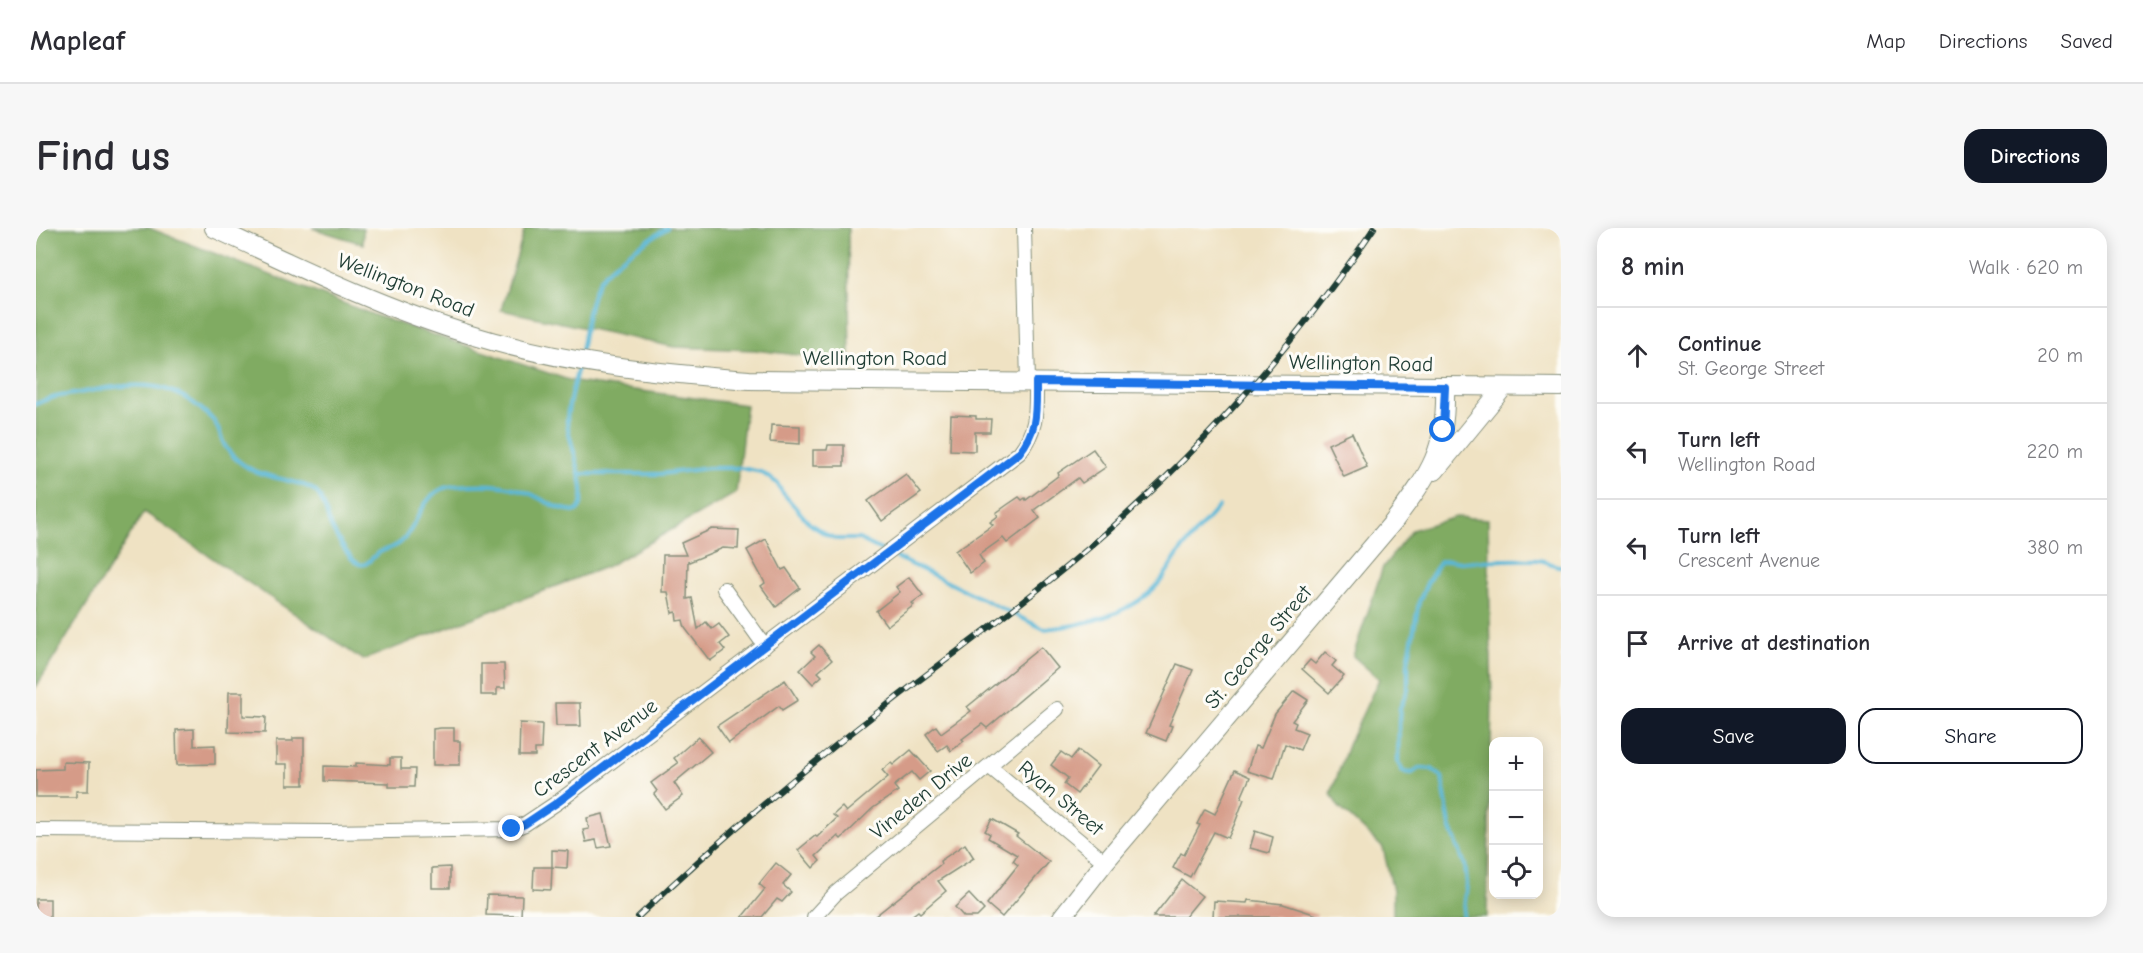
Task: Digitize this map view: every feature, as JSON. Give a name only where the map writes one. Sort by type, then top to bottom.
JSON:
[{"type":"main road","name":"Wellington Road","points":[[214,228],[306,271],[406,313],[497,342],[580,362],[679,375],[749,380],[1561,387]]},
{"type":"main road","name":"St. George Street","points":[[1062,917],[1105,862],[1394,521],[1429,472],[1437,453],[1443,430],[1445,387]]},
{"type":"main road","points":[[1394,521],[1503,388]]},
{"type":"street","name":"Crescent Avenue","points":[[36,830],[329,832],[512,829],[525,824],[551,807],[1019,453],[1029,440],[1034,427],[1024,228]]},
{"type":"street","points":[[724,589],[765,646]]},
{"type":"street","name":"Vineden Drive","points":[[814,917],[836,892],[990,767],[1057,709]]},
{"type":"street","name":"Ryan Street","points":[[990,767],[1105,862]]},
{"type":"green space","points":[[36,228],[149,228],[374,315],[575,382],[746,405],[736,493],[608,566],[363,660],[144,512],[36,687]]},
{"type":"green space","points":[[312,228],[363,228],[363,244]]},
{"type":"green space","points":[[525,228],[848,228],[850,361],[754,350],[674,347],[501,310]]},
{"type":"green space","points":[[1456,517],[1488,519],[1492,703],[1491,737],[1489,737],[1487,917],[1393,917],[1393,891],[1383,848],[1338,806],[1331,794],[1348,745],[1379,679],[1353,656],[1383,567],[1412,530]]},
{"type":"building","points":[[951,415],[991,419],[990,432],[975,432],[975,451],[950,450]]},
{"type":"building","points":[[771,425],[800,426],[800,444],[770,442]]},
{"type":"building","points":[[1352,433],[1367,467],[1344,477],[1328,444]]},
{"type":"building","points":[[828,445],[844,445],[844,466],[813,466],[813,450],[827,450]]},
{"type":"building","points":[[1093,449],[1106,467],[1082,483],[1078,478],[1034,510],[1040,518],[1007,543],[1003,538],[979,555],[984,563],[970,573],[955,551],[993,525],[990,522],[998,516],[996,513],[1019,497],[1026,500],[1059,475],[1058,473]]},
{"type":"building","points":[[906,474],[921,493],[882,521],[868,501]]},
{"type":"building","points":[[712,529],[739,530],[738,549],[723,548],[689,562],[688,560],[687,599],[692,598],[698,629],[706,622],[712,629],[719,624],[729,637],[720,644],[725,650],[710,661],[685,628],[683,620],[677,621],[676,612],[672,613],[668,592],[662,592],[663,555],[686,555],[681,543]]},
{"type":"building","points":[[766,539],[782,570],[786,568],[800,588],[776,607],[761,586],[765,583],[747,550]]},
{"type":"building","points":[[909,577],[923,595],[887,626],[876,611],[900,592],[896,587]]},
{"type":"building","points":[[819,645],[832,660],[818,672],[822,676],[813,684],[800,670],[815,656],[811,652]]},
{"type":"building","points":[[1041,647],[1058,668],[987,728],[982,724],[962,739],[964,741],[951,751],[947,745],[938,751],[926,734],[936,726],[941,733],[971,711],[967,707]]},
{"type":"building","points":[[1325,652],[1336,661],[1332,666],[1344,676],[1329,693],[1302,669],[1310,660],[1315,664]]},
{"type":"building","points":[[481,664],[504,664],[505,688],[497,688],[497,695],[481,695]]},
{"type":"building","points":[[1177,664],[1193,670],[1169,725],[1172,726],[1166,741],[1146,733]]},
{"type":"building","points":[[785,680],[798,700],[782,710],[779,706],[729,743],[717,726]]},
{"type":"building","points":[[1294,691],[1308,700],[1292,721],[1296,723],[1294,728],[1307,733],[1300,750],[1285,744],[1274,779],[1247,771],[1255,746],[1261,748],[1275,714]]},
{"type":"building","points":[[229,692],[243,692],[243,716],[266,717],[265,733],[228,732]]},
{"type":"building","points":[[555,703],[580,703],[581,726],[556,726]]},
{"type":"building","points":[[520,723],[542,724],[541,749],[535,749],[535,756],[519,756]]},
{"type":"building","points":[[454,728],[454,741],[460,741],[460,765],[433,765],[433,729]]},
{"type":"building","points":[[194,729],[194,746],[215,745],[215,764],[177,765],[176,730]]},
{"type":"building","points":[[698,737],[711,752],[674,783],[683,796],[665,809],[654,794],[657,791],[651,783],[678,763],[674,758]]},
{"type":"building","points":[[293,738],[304,738],[304,785],[287,785],[287,764],[276,764],[276,741],[293,741]]},
{"type":"building","points":[[911,750],[930,771],[919,780],[912,772],[894,786],[898,791],[873,808],[841,839],[838,836],[816,856],[820,861],[813,868],[798,850],[815,836],[817,837],[837,818],[833,815],[842,807],[846,812],[888,777],[882,770],[891,763],[893,765]]},
{"type":"building","points":[[1078,750],[1098,766],[1077,794],[1064,784],[1068,778],[1051,765],[1061,752],[1071,759]]},
{"type":"building","points":[[390,758],[401,758],[401,769],[415,769],[414,787],[389,787],[389,783],[324,781],[324,766],[356,767],[356,763],[390,765]]},
{"type":"building","points":[[63,762],[89,763],[88,791],[76,791],[76,797],[36,797],[36,770],[63,769]]},
{"type":"building","points":[[1235,770],[1250,777],[1241,798],[1244,799],[1235,823],[1228,838],[1214,832],[1190,877],[1173,868],[1181,853],[1184,855],[1200,825],[1197,824],[1205,809],[1215,814]]},
{"type":"building","points":[[603,814],[611,846],[598,848],[596,840],[586,842],[583,830],[589,829],[587,818]]},
{"type":"building","points":[[992,819],[1018,834],[1016,836],[1049,862],[1002,917],[987,904],[1018,865],[1013,861],[1017,855],[988,838],[990,834],[985,831]]},
{"type":"building","points":[[1255,831],[1273,837],[1269,853],[1250,848]]},
{"type":"building","points":[[965,844],[974,858],[938,881],[946,891],[920,913],[918,911],[910,917],[874,917],[941,864],[940,861]]},
{"type":"building","points":[[552,850],[568,851],[567,868],[552,867]]},
{"type":"building","points":[[776,863],[791,875],[783,885],[791,892],[782,902],[777,899],[762,917],[742,917],[765,889],[759,884]]},
{"type":"building","points":[[450,867],[450,888],[432,888],[432,868]]},
{"type":"building","points":[[534,867],[552,867],[551,890],[533,889]]},
{"type":"building","points":[[1182,880],[1202,896],[1185,917],[1153,917]]},
{"type":"building","points":[[969,894],[984,910],[977,917],[964,917],[955,907]]},
{"type":"building","points":[[487,895],[522,896],[521,916],[486,915]]},
{"type":"building","points":[[36,899],[50,899],[50,917],[36,917]]},
{"type":"building","points":[[1248,900],[1283,904],[1317,915],[1317,917],[1213,917],[1214,901],[1247,903]]},
{"type":"waterway","points":[[580,356],[590,305],[600,279],[622,258],[667,228]]},
{"type":"waterway","points":[[36,404],[60,396],[138,385],[153,386],[183,396],[213,420],[225,445],[241,463],[264,475],[304,485],[318,494],[338,540],[355,562],[362,565],[380,552],[401,542],[407,536],[428,500],[448,487],[469,485],[508,487],[531,494],[558,507],[577,511],[581,504],[581,482],[568,431],[567,415],[578,366]]},
{"type":"waterway","points":[[579,474],[660,474],[709,468],[741,468],[761,472],[777,483],[810,524],[827,535],[837,539],[859,539],[885,552]]},
{"type":"waterway","points":[[892,555],[1044,629],[1058,628],[1113,614],[1149,593],[1219,506]]},
{"type":"waterway","points":[[1463,917],[1467,884],[1465,865],[1450,826],[1442,777],[1432,769],[1419,768],[1412,773],[1403,772],[1398,762],[1400,708],[1408,689],[1408,662],[1419,602],[1440,562],[1449,560],[1461,562],[1538,560],[1561,566]]},
{"type":"railway","points":[[638,917],[697,862],[788,784],[1052,579],[1144,499],[1250,389],[1345,270],[1374,228]]},
{"type":"route","points":[[512,829],[537,817],[558,802],[1019,453],[1029,440],[1034,427],[1036,382],[1445,387],[1446,405],[1443,430]]}]
